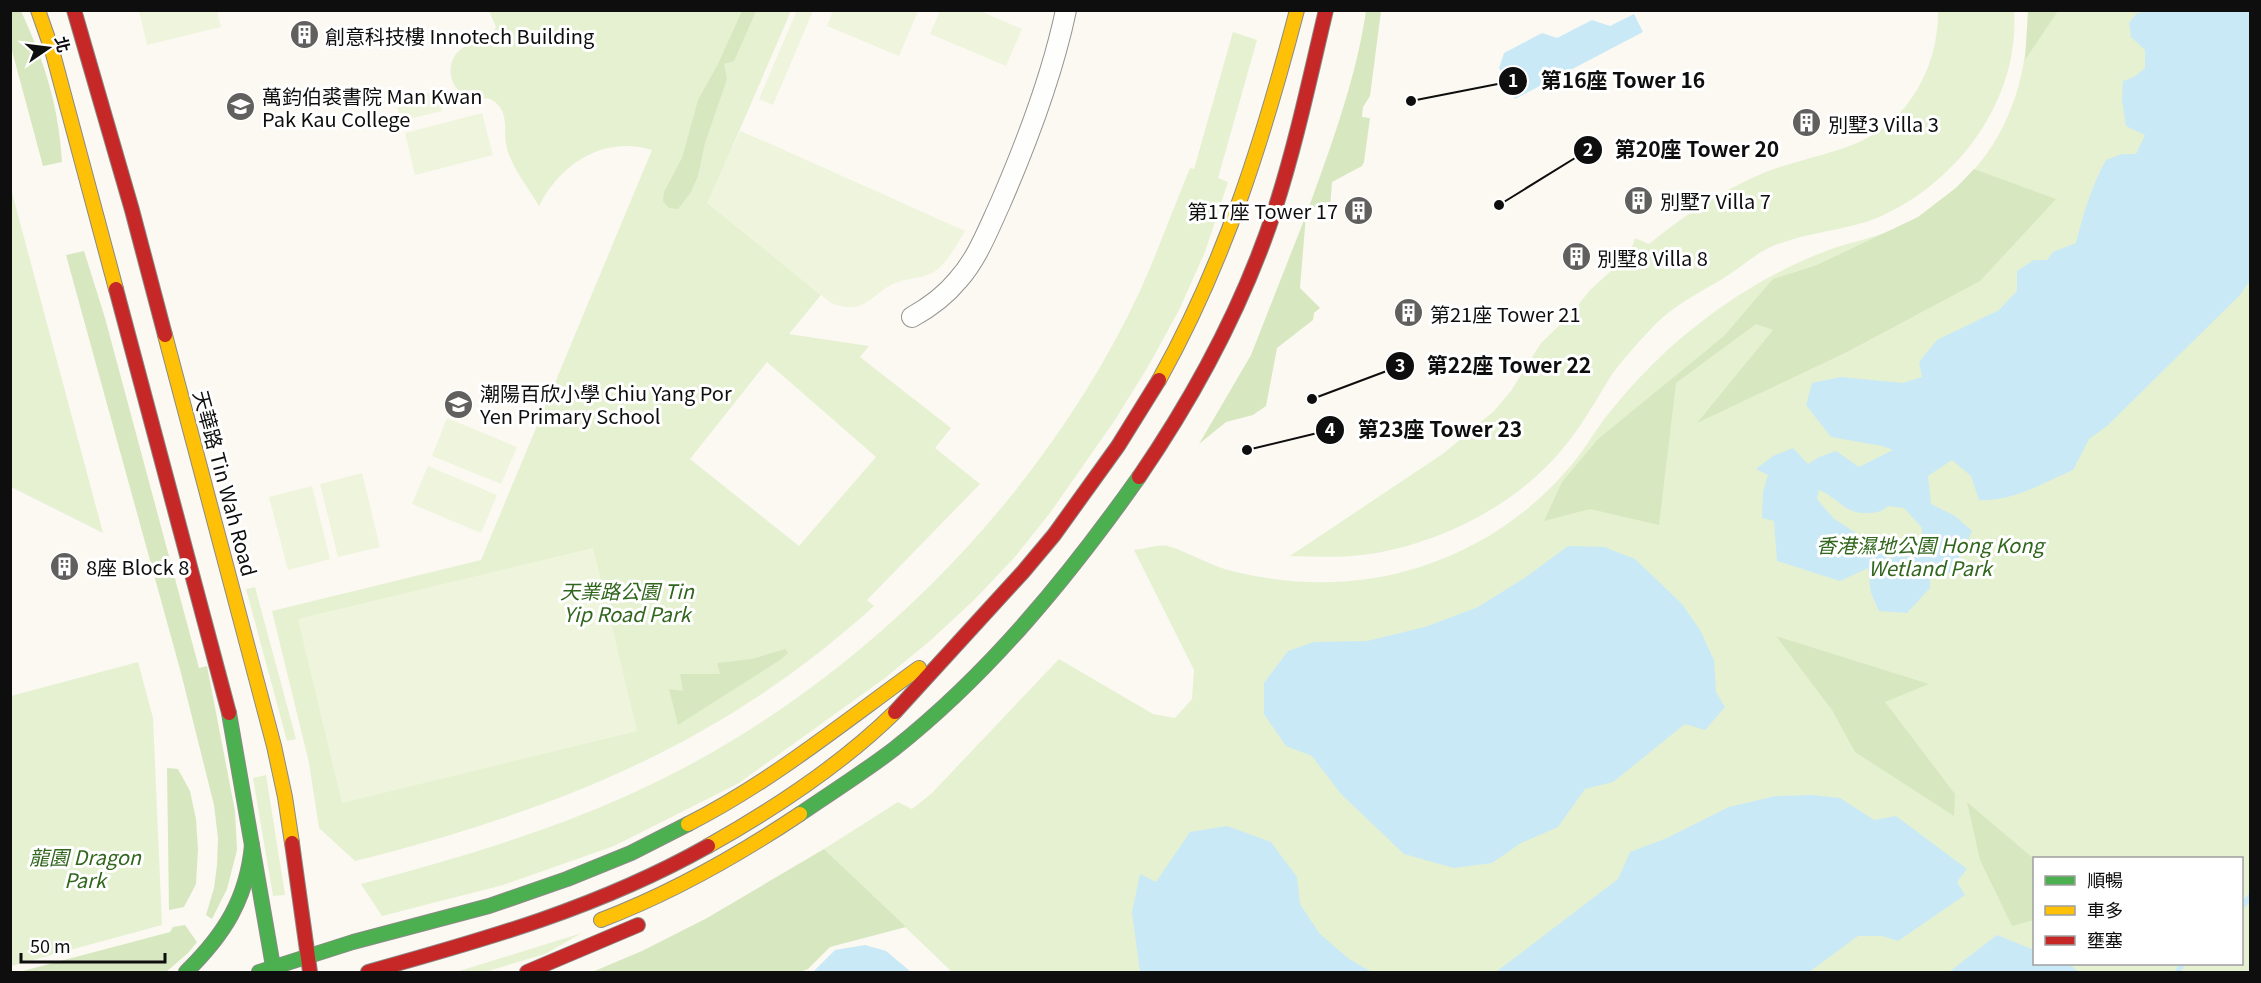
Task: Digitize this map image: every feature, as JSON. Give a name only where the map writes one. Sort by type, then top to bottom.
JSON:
[{"type":"main road","points":[[38,10],[52,50],[216,661],[236,747],[273,970]]},
{"type":"main road","name":"天華路 Tin Wah Road","points":[[74,10],[132,210],[274,746],[285,797],[310,972]]},
{"type":"main road","points":[[368,972],[520,929],[605,897],[654,875],[694,854],[773,805],[832,764],[896,712],[930,677],[1030,563],[1098,475],[1163,373],[1192,318],[1219,258],[1266,124],[1297,10]]},
{"type":"main road","points":[[585,927],[663,894],[741,853],[884,756],[980,670],[1057,586],[1126,495],[1192,391],[1224,332],[1275,209],[1294,145],[1326,10]]},
{"type":"main road","points":[[259,972],[273,970],[353,942],[451,917],[509,899],[600,866],[662,839],[723,806],[764,780],[968,633]]},
{"type":"main road","points":[[858,792],[884,756]]},
{"type":"main road","points":[[186,972],[208,950],[231,914],[249,873],[252,845]]},
{"type":"main road","points":[[526,972],[568,957],[650,920]]},
{"type":"street","points":[[912,317],[945,294],[959,280],[980,247],[1015,170],[1032,124],[1056,50],[1066,10]]},
{"type":"green space","points":[[797,10],[813,11],[773,105],[759,99]]},
{"type":"green space","points":[[833,10],[918,11],[899,56],[827,26]]},
{"type":"green space","points":[[10,11],[21,11],[37,49],[54,102],[62,162],[43,166],[11,47]]},
{"type":"green space","points":[[139,11],[217,11],[221,27],[147,45]]},
{"type":"green space","name":"天業路公園 Tin Yip Road Park","points":[[489,11],[791,11],[708,203],[821,295],[789,334],[869,346],[860,357],[951,428],[935,448],[980,484],[867,600],[874,606],[816,655],[756,698],[694,735],[631,767],[566,795],[498,820],[355,861],[319,828],[309,763],[272,611],[481,560],[652,150],[634,146],[617,147],[601,150],[585,157],[559,177],[539,206],[508,152],[505,121],[501,108],[488,98],[472,98],[461,92],[453,83],[452,61],[459,51],[470,45],[486,43],[496,27]],"holes":[[[767,362],[876,457],[799,546],[690,459]]]},
{"type":"green space","points":[[742,11],[756,11],[734,61],[724,64],[727,79],[705,143],[698,176],[691,192],[678,209],[669,208],[663,201],[664,192],[682,158],[698,100],[718,64]]},
{"type":"green space","points":[[940,11],[980,11],[1022,29],[1006,66],[930,34]]},
{"type":"green space","points":[[1366,11],[1381,11],[1370,96],[1363,107],[1362,117],[1370,118],[1364,162],[1362,166],[1332,182],[1330,208],[1309,207],[1350,86]]},
{"type":"green space","points":[[1938,11],[2014,11],[2013,44],[2006,76],[1994,107],[1978,135],[1957,161],[1933,184],[1906,203],[1877,218],[1786,241],[1767,249],[1676,307],[1656,323],[1621,363],[1578,429],[1547,466],[1527,485],[1481,516],[1430,539],[1377,553],[1323,557],[1290,556],[1444,453],[1494,411],[1511,391],[1541,343],[1571,314],[1590,290],[1614,268],[1627,262],[1635,238],[1649,244],[1702,205],[1746,181],[1773,169],[1857,143],[1875,134],[1892,121],[1906,106],[1927,71],[1937,31]]},
{"type":"green space","name":"香港濕地公園 Hong Kong Wetland Park","points":[[2028,11],[2250,11],[2250,972],[952,972],[824,849],[898,802],[912,809],[932,793],[1059,659],[1153,714],[1175,718],[1192,699],[1194,670],[1134,550],[1168,546],[1228,570],[1277,580],[1351,581],[1399,573],[1444,559],[1502,528],[1552,486],[1572,464],[1628,390],[1666,351],[1709,316],[1750,288],[1795,264],[1908,223],[1956,188],[1986,155],[2008,117],[2021,76]]},
{"type":"green space","points":[[2028,11],[2058,11],[2025,60]]},
{"type":"green space","points":[[1233,32],[1257,40],[1218,178],[1228,182],[1205,252],[1179,310],[1115,420],[1050,513],[1014,558],[974,600],[885,678],[739,783],[614,846],[503,885],[382,916],[361,884],[461,856],[560,823],[624,797],[705,756],[783,708],[857,652],[926,589],[990,521],[1047,448],[1098,371],[1140,291],[1190,168],[1194,169]]},
{"type":"green space","points":[[437,91],[442,111],[401,121],[396,101]]},
{"type":"green space","points":[[482,113],[493,155],[415,175],[405,133]]},
{"type":"green space","points":[[740,131],[965,231],[946,261],[933,272],[889,286],[861,305],[843,307],[831,303],[707,203]]},
{"type":"green space","points":[[1974,169],[2056,199],[1980,281],[1847,352],[1697,423],[1773,330],[1756,324],[1676,383],[1659,525],[1590,509],[1544,521],[1562,482],[1598,439],[1724,336],[1773,279],[1817,265],[1918,217],[1957,187]]},
{"type":"green space","points":[[11,189],[103,533],[11,487]]},
{"type":"green space","points":[[1306,215],[1300,288],[1320,308],[1314,313],[1313,320],[1277,348],[1266,406],[1253,415],[1226,422],[1199,444],[1251,355]]},
{"type":"green space","points":[[84,251],[105,318],[199,668],[207,666],[235,811],[237,850],[227,889],[212,919],[206,915],[214,888],[217,865],[218,838],[214,805],[181,673],[66,255]]},
{"type":"green space","points":[[447,418],[517,447],[501,484],[432,456]]},
{"type":"green space","points":[[428,466],[497,495],[481,533],[412,504]]},
{"type":"green space","points":[[362,473],[380,547],[338,557],[320,484]]},
{"type":"green space","points":[[312,486],[330,559],[288,570],[269,497]]},
{"type":"green space","points":[[593,548],[637,731],[342,803],[298,619]]},
{"type":"green space","points":[[255,587],[296,739],[287,741],[246,589]]},
{"type":"green space","points":[[1776,636],[1929,684],[1885,702],[1955,794],[1954,816],[1855,752],[1832,710]]},
{"type":"green space","points":[[785,649],[788,653],[780,660],[678,725],[669,689],[683,691],[680,674],[720,674],[717,663],[752,659]]},
{"type":"green space","name":"龍園 Dragon Park","points":[[138,662],[153,718],[162,925],[11,966],[11,696]]},
{"type":"green space","points":[[167,768],[178,769],[190,791],[196,819],[198,850],[196,884],[184,907],[169,910]]},
{"type":"green space","points":[[266,775],[285,895],[273,896],[253,778]]},
{"type":"green space","points":[[1967,802],[2033,858],[2033,920],[2012,926],[1980,860]]},
{"type":"green space","points":[[824,849],[906,927],[830,947],[808,969],[800,972],[592,972],[642,951],[707,918]]},
{"type":"green space","points":[[185,925],[197,942],[166,972],[19,972],[170,932],[173,927]]},
{"type":"green space","points":[[582,933],[545,954],[485,972],[456,972]]},
{"type":"water","points":[[2250,11],[2250,280],[2241,294],[2107,426],[2089,439],[2073,470],[2027,491],[1991,500],[1979,500],[1971,476],[1952,460],[1928,476],[1931,504],[1955,516],[1972,531],[1965,548],[1949,573],[1930,579],[1930,588],[1907,613],[1879,611],[1871,593],[1868,568],[1840,581],[1777,561],[1774,521],[1762,518],[1763,492],[1768,475],[1756,469],[1773,456],[1793,448],[1808,464],[1836,451],[1859,467],[1893,450],[1831,437],[1806,405],[1812,383],[1841,377],[1903,383],[1922,377],[1919,362],[1937,340],[1999,310],[2017,291],[2017,271],[2034,260],[2047,260],[2053,252],[2076,243],[2088,200],[2106,160],[2122,154],[2136,154],[2145,135],[2126,126],[2122,100],[2123,81],[2134,77],[2145,68],[2145,50],[2131,37],[2129,23],[2137,13]],"holes":[[[1819,490],[1852,511],[1859,513],[1881,511],[1888,506],[1904,508],[1922,528],[1924,554],[1903,557],[1891,541],[1877,536],[1859,535],[1833,518],[1817,499]]]},
{"type":"water","points":[[1634,14],[1643,32],[1515,99],[1499,68],[1504,53],[1542,33],[1557,38],[1592,20],[1610,26]]},
{"type":"water","points":[[1568,546],[1604,547],[1635,559],[1682,604],[1700,630],[1714,660],[1716,692],[1725,707],[1705,730],[1685,724],[1613,782],[1585,789],[1558,827],[1521,843],[1492,863],[1454,868],[1404,854],[1341,794],[1312,756],[1286,746],[1264,714],[1264,683],[1288,651],[1314,642],[1367,641],[1425,627],[1478,607],[1526,577]]},
{"type":"water","points":[[1812,795],[1840,798],[1874,820],[1896,816],[1967,869],[1957,882],[1965,895],[1898,941],[1882,936],[1858,936],[1809,972],[1496,972],[1618,879],[1630,852],[1667,838],[1729,807],[1776,796]]},
{"type":"water","points":[[1227,826],[1271,842],[1297,877],[1300,904],[1319,933],[1349,959],[1372,972],[1140,972],[1132,912],[1140,874],[1156,882],[1190,832]]},
{"type":"water","points":[[1997,935],[2033,950],[2033,965],[2070,965],[2079,972],[1949,972]]},
{"type":"water","points":[[865,945],[886,951],[911,972],[813,972],[835,950]]},
{"type":"waterway","points":[[2243,905],[2250,897]]},
{"type":"waterway","points":[[2178,972],[2182,965]]},
{"type":"traffic: fast","points":[[800,814],[894,749],[963,688],[995,656],[1056,587],[1139,477]]},
{"type":"traffic: fast","points":[[229,713],[274,972]]},
{"type":"traffic: fast","points":[[259,972],[353,942],[489,906],[567,879],[631,853],[688,824]]},
{"type":"traffic: fast","points":[[186,972],[212,944],[231,915],[245,882],[252,845]]},
{"type":"traffic: slow","points":[[38,10],[52,50],[116,289]]},
{"type":"traffic: slow","points":[[1159,380],[1204,291],[1240,200],[1256,153],[1297,10]]},
{"type":"traffic: slow","points":[[165,335],[274,746],[292,843]]},
{"type":"traffic: slow","points":[[688,824],[749,790],[919,668]]},
{"type":"traffic: slow","points":[[708,846],[757,817],[830,768],[895,712]]},
{"type":"traffic: slow","points":[[601,920],[704,873],[800,814]]},
{"type":"traffic: jam","points":[[74,10],[132,210],[165,335]]},
{"type":"traffic: jam","points":[[1139,477],[1180,414],[1216,348],[1249,279],[1283,185],[1326,10]]},
{"type":"traffic: jam","points":[[116,289],[229,713]]},
{"type":"traffic: jam","points":[[895,712],[1054,535],[1118,446],[1159,380]]},
{"type":"traffic: jam","points":[[292,843],[310,972]]},
{"type":"traffic: jam","points":[[368,972],[542,920],[626,887],[708,846]]},
{"type":"traffic: jam","points":[[527,972],[638,925]]},
{"type":"place","name":"創意科技樓 Innotech Building","points":[[304,35]]},
{"type":"place","name":"第16座 Tower 16","points":[[1411,101]]},
{"type":"place","name":"萬鈞伯裘書院 Man Kwan Pak Kau College","points":[[241,106]]},
{"type":"place","name":"別墅3 Villa 3","points":[[1807,123]]},
{"type":"place","name":"別墅7 Villa 7","points":[[1639,200]]},
{"type":"place","name":"第20座 Tower 20","points":[[1499,205]]},
{"type":"place","name":"第17座 Tower 17","points":[[1359,210]]},
{"type":"place","name":"別墅8 Villa 8","points":[[1576,257]]},
{"type":"place","name":"第21座 Tower 21","points":[[1409,313]]},
{"type":"place","name":"第22座 Tower 22","points":[[1312,399]]},
{"type":"place","name":"潮陽百欣小學 Chiu Yang Por Yen Primary School","points":[[459,404]]},
{"type":"place","name":"第23座 Tower 23","points":[[1247,450]]},
{"type":"place","name":"8座 Block 8","points":[[65,566]]}]
